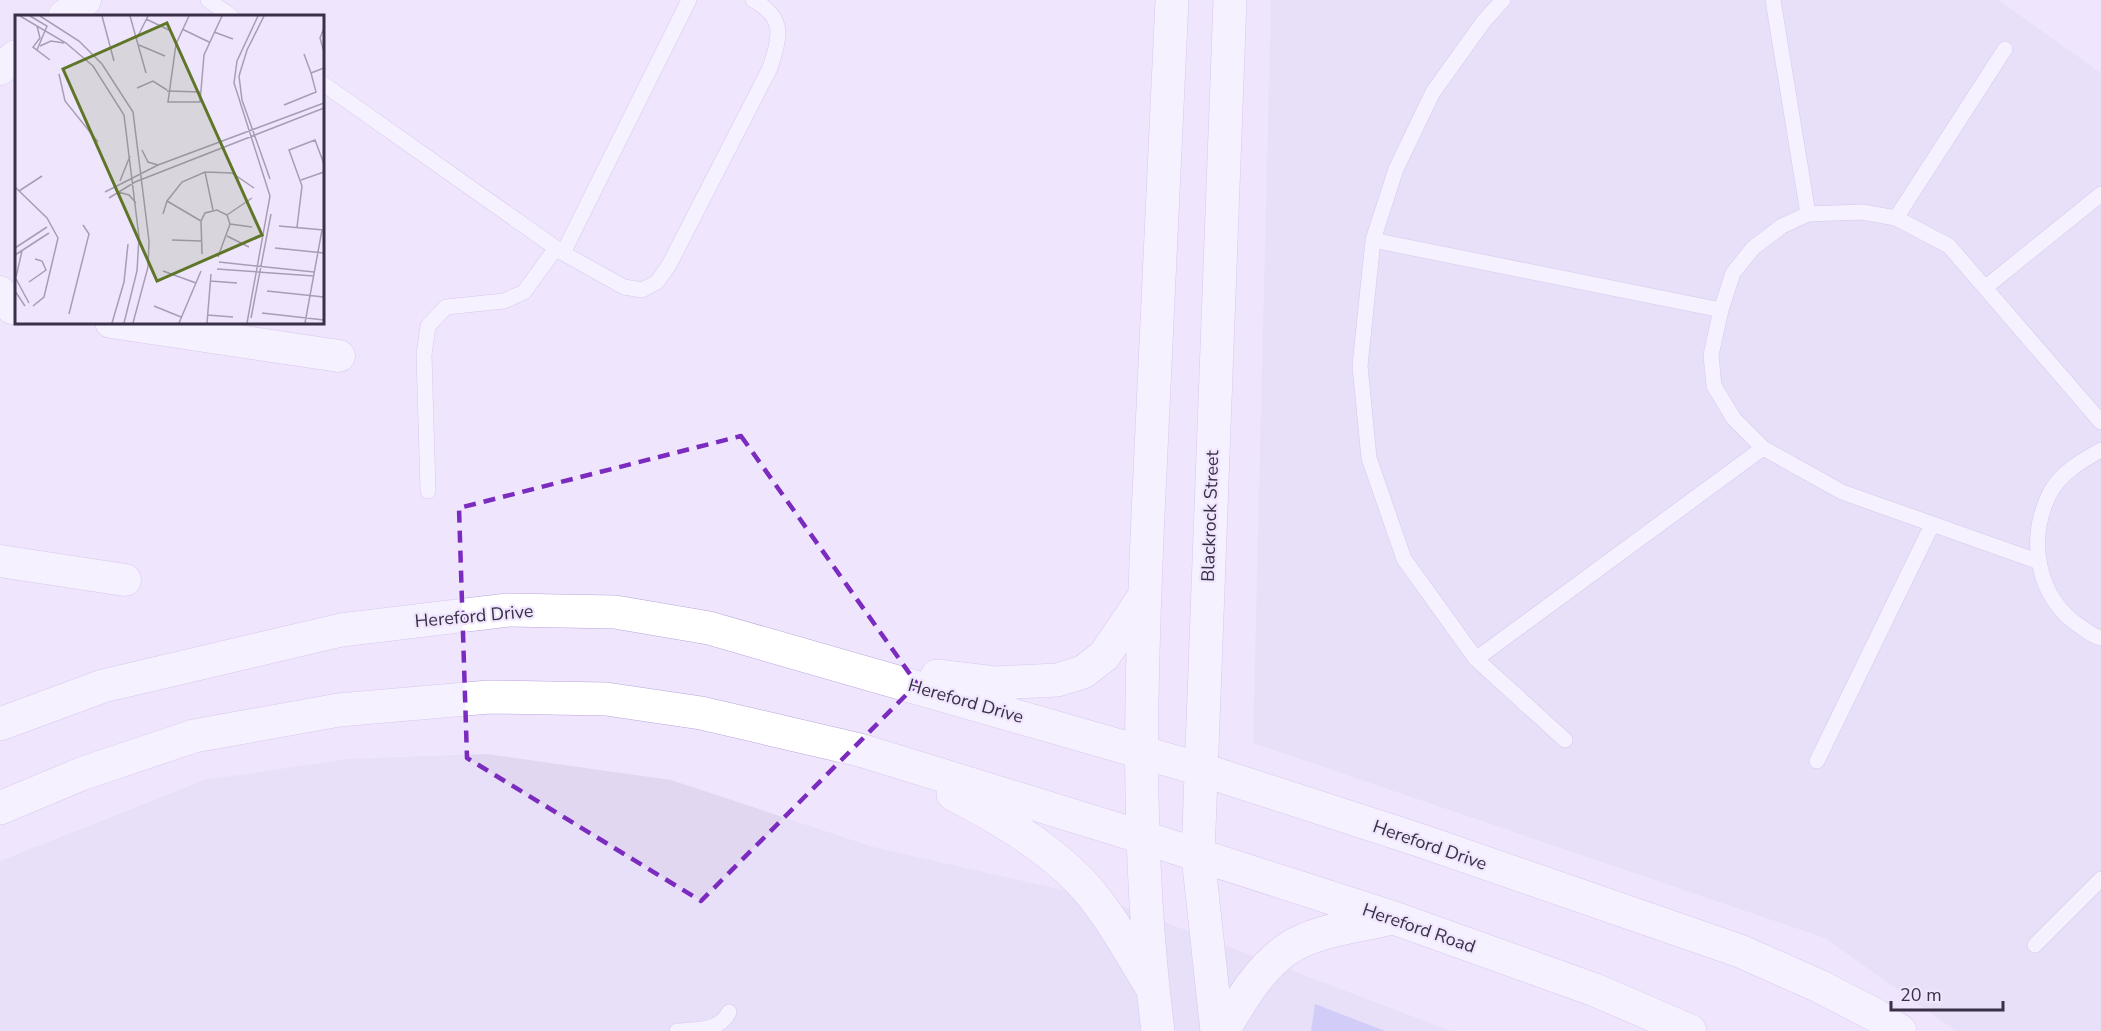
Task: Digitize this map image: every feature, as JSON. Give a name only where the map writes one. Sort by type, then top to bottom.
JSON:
[{"type":"street","points":[[65,15],[85,0]]},
{"type":"street","points":[[1158,1031],[1142,837],[1141,751],[1144,597],[1172,0]]},
{"type":"street","name":"Blackrock Street","points":[[1217,1031],[1198,856],[1230,0]]},
{"type":"street","points":[[0,69],[15,57]]},
{"type":"street","points":[[124,324],[339,356]]},
{"type":"street","points":[[0,561],[125,580]]},
{"type":"street","points":[[796,652],[927,675],[995,683],[1057,681],[1083,672],[1104,656],[1144,597]]},
{"type":"street","name":"Hereford Drive","points":[[0,724],[103,686],[341,630],[508,610],[615,612],[708,628],[1200,769],[1740,951],[1819,986],[1877,1016],[1900,1031]]},
{"type":"street","points":[[0,808],[81,774],[194,736],[339,710],[489,697],[606,699],[701,713],[860,750],[1142,837]]},
{"type":"street","points":[[860,750],[946,790],[991,814],[1026,836],[1057,860],[1080,881],[1099,904],[1153,991]]},
{"type":"street","name":"Hereford Road","points":[[1142,837],[1394,918],[1595,990],[1690,1031]]},
{"type":"street","points":[[1223,1031],[1254,981],[1287,949],[1324,934],[1394,918]]},
{"type":"lane","points":[[208,0],[230,15]]},
{"type":"lane","points":[[428,491],[424,355],[428,326],[446,307],[504,301],[524,292],[560,250],[689,0]]},
{"type":"lane","points":[[324,84],[560,250],[624,287],[642,290],[657,282],[669,265],[770,68],[779,41],[778,24],[766,8],[753,0]]},
{"type":"lane","points":[[1503,0],[1484,21],[1433,92],[1396,169],[1373,240],[1360,366],[1369,458],[1404,559],[1476,659],[1565,740]]},
{"type":"lane","points":[[1773,0],[1808,214]]},
{"type":"lane","points":[[1896,218],[2005,49]]},
{"type":"lane","points":[[1986,287],[2101,194]]},
{"type":"lane","points":[[2037,561],[1842,492],[1763,448],[1734,419],[1714,386],[1711,355],[1721,310],[1733,273],[1753,248],[1782,226],[1808,214],[1862,212],[1896,218],[1949,246],[2101,422]]},
{"type":"lane","points":[[1373,240],[1721,310]]},
{"type":"lane","points":[[1476,659],[1763,448]]},
{"type":"lane","points":[[2101,450],[2073,467],[2050,493],[2038,526],[2037,561],[2049,594],[2068,619],[2101,638]]},
{"type":"lane","points":[[1817,761],[1932,525]]},
{"type":"lane","points":[[2035,945],[2101,879]]},
{"type":"lane","points":[[677,1031],[718,1027],[726,1020],[729,1012]]},
{"type":"highlighted area","points":[[741,436],[917,684],[701,901],[467,758],[459,508]]},
{"type":"shaded area","points":[[1271,0],[1998,0],[2101,73],[2101,1031],[1956,1031],[1825,938],[1253,743]]},
{"type":"shaded area","points":[[486,754],[671,780],[873,847],[1106,900],[1451,1031],[0,1031],[0,861],[205,780],[348,759]]},
{"type":"building","points":[[1315,1004],[1385,1031],[1311,1031]]}]
